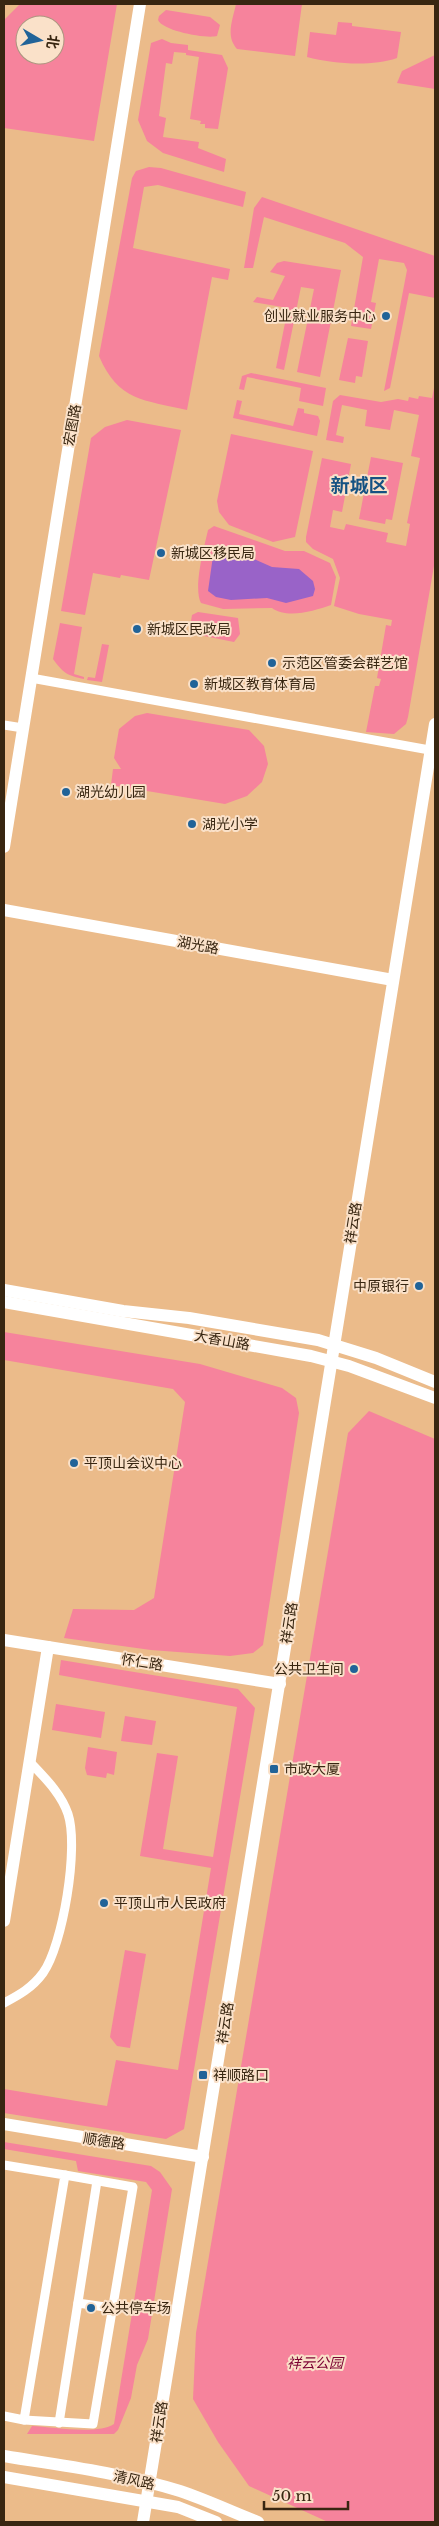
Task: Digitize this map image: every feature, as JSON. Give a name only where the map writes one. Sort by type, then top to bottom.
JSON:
[{"type":"main road","name":"宏图路","points":[[4,847],[140,4]]},
{"type":"main road","name":"祥云路","points":[[143,2522],[280,1684],[330,1360],[433,751],[435,724]]},
{"type":"main road","name":"湖光路","points":[[4,910],[393,980]]},
{"type":"main road","name":"大香山路","points":[[4,1290],[123,1311],[189,1318],[333,1344],[435,1382]]},
{"type":"main road","name":"大香山路","points":[[4,1302],[330,1360],[435,1398]]},
{"type":"main road","name":"怀仁路","points":[[4,1640],[280,1684]]},
{"type":"main road","points":[[4,1921],[48,1647]]},
{"type":"main road","name":"顺德路","points":[[4,2124],[203,2157]]},
{"type":"main road","name":"清风路","points":[[4,2456],[117,2475],[180,2491],[258,2522]]},
{"type":"main road","name":"清风路","points":[[4,2477],[178,2507],[216,2522]]},
{"type":"street","points":[[32,678],[433,751]]},
{"type":"street","points":[[4,724],[23,728]]},
{"type":"street","points":[[4,2003],[33,1985],[50,1961],[60,1932],[70,1871],[72,1836],[68,1813],[57,1793],[30,1762]]},
{"type":"street","points":[[4,2165],[133,2187],[93,2424],[24,2420],[4,2416]]},
{"type":"street","points":[[24,2420],[65,2175]]},
{"type":"street","points":[[59,2423],[97,2181]]},
{"type":"street","points":[[78,2303],[112,2308]]},
{"type":"green space","points":[[20,4],[117,4],[94,141],[4,128],[4,20]]},
{"type":"green space","points":[[236,4],[302,4],[295,56],[237,49],[231,39],[232,21]]},
{"type":"green space","points":[[166,10],[210,17],[220,25],[217,36],[195,35],[168,28],[158,20],[159,16]]},
{"type":"green space","points":[[338,22],[352,23],[352,26],[401,32],[397,58],[376,63],[352,64],[307,57],[310,32],[336,35]]},
{"type":"green space","points":[[162,39],[171,43],[188,45],[188,50],[222,55],[228,68],[218,129],[205,128],[205,124],[200,124],[201,121],[190,119],[199,57],[186,55],[186,53],[174,52],[172,64],[166,63],[159,116],[166,118],[163,137],[199,142],[198,148],[226,159],[224,172],[163,153],[147,141],[138,120],[151,43]]},
{"type":"green space","points":[[435,55],[435,89],[397,83],[402,71]]},
{"type":"green space","points":[[149,167],[161,168],[246,192],[243,207],[158,185],[144,187],[133,248],[230,269],[228,280],[212,277],[187,410],[145,400],[124,390],[106,371],[99,356],[132,178],[136,171]]},
{"type":"green space","points":[[262,197],[435,256],[435,298],[409,293],[390,388],[384,391],[407,270],[404,263],[379,259],[371,302],[376,303],[371,329],[351,326],[363,257],[345,243],[264,217],[253,268],[244,268],[254,208]]},
{"type":"green space","points":[[284,261],[341,270],[320,377],[297,372],[314,289],[301,287],[284,370],[276,368],[288,308],[253,302],[257,297],[273,300],[285,276],[270,272],[277,263]]},
{"type":"green space","points":[[348,338],[368,341],[362,377],[356,376],[355,383],[339,380]]},
{"type":"green space","points":[[251,373],[326,388],[323,406],[299,401],[301,388],[247,377],[244,390],[239,389],[242,376]]},
{"type":"green space","points":[[435,383],[435,560],[408,717],[406,724],[394,734],[366,732],[375,686],[379,686],[381,679],[377,678],[386,625],[391,626],[392,620],[359,614],[334,606],[340,578],[333,559],[313,549],[306,542],[306,537],[322,458],[351,464],[342,512],[333,510],[330,527],[344,530],[346,524],[388,533],[386,542],[406,546],[410,524],[407,523],[420,458],[411,456],[419,415],[394,410],[390,430],[365,426],[367,410],[342,405],[336,435],[344,437],[343,443],[326,440],[333,401],[340,395],[381,402],[398,399],[408,401],[409,397],[418,399],[419,396],[432,398]]},
{"type":"green space","points":[[237,400],[242,401],[239,414],[293,426],[298,408],[304,409],[304,413],[318,416],[320,421],[317,436],[233,418]]},
{"type":"green space","points":[[127,420],[181,430],[149,580],[121,575],[120,578],[93,573],[85,615],[61,611],[91,438],[105,427]]},
{"type":"green space","points":[[231,434],[313,451],[295,537],[273,542],[229,525],[219,512],[217,501]]},
{"type":"green space","points":[[371,457],[403,463],[392,520],[386,519],[385,524],[359,519]]},
{"type":"green space","points":[[214,526],[285,551],[304,551],[330,563],[336,577],[331,605],[301,613],[285,613],[272,608],[223,609],[201,603],[198,588],[200,568],[208,530]]},
{"type":"green space","points":[[198,612],[238,618],[240,634],[234,642],[199,635],[190,627],[192,615]]},
{"type":"green space","points":[[60,623],[82,627],[74,674],[84,677],[84,679],[66,673],[53,659]]},
{"type":"green space","points":[[102,644],[109,645],[102,682],[87,680],[88,677],[95,678]]},
{"type":"green space","points":[[147,713],[249,730],[264,746],[268,764],[262,782],[247,796],[225,804],[111,785],[113,769],[121,769],[114,758],[119,729],[135,716]]},
{"type":"green space","points":[[4,1332],[200,1364],[282,1388],[296,1398],[299,1413],[263,1645],[253,1653],[230,1656],[151,1650],[64,1638],[73,1609],[134,1610],[154,1598],[185,1402],[173,1389],[4,1360]]},
{"type":"green space","name":"祥云公园","points":[[369,1411],[435,1439],[435,2522],[328,2522],[249,2486],[218,2442],[193,2399],[196,2333],[348,1433]]},
{"type":"green space","points":[[61,1660],[238,1689],[255,1708],[184,2129],[166,2139],[4,2113],[4,2089],[107,2106],[116,2060],[178,2070],[211,1868],[140,1856],[157,1753],[178,1756],[163,1849],[213,1857],[237,1707],[59,1675]]},
{"type":"green space","points":[[56,1704],[105,1712],[101,1738],[52,1730]]},
{"type":"green space","points":[[125,1716],[156,1721],[152,1745],[121,1741]]},
{"type":"green space","points":[[88,1747],[117,1752],[114,1775],[107,1773],[106,1778],[87,1775],[85,1768]]},
{"type":"green space","points":[[125,1950],[146,1954],[130,2048],[117,2046],[110,2037]]},
{"type":"green space","points":[[4,2142],[151,2166],[160,2172],[172,2189],[148,2339],[137,2365],[131,2398],[118,2430],[114,2434],[27,2434],[32,2426],[86,2430],[114,2424],[152,2190],[146,2182],[78,2171],[76,2161],[4,2149]]},
{"type":"shaded area","points":[[220,546],[227,547],[272,567],[299,569],[313,581],[315,589],[313,596],[286,603],[267,598],[231,600],[216,597],[208,591],[214,549]]},
{"type":"place","name":"创业就业服务中心","points":[[386,316]]},
{"type":"place","name":"新城区移民局","points":[[161,553]]},
{"type":"place","name":"新城区民政局","points":[[137,629]]},
{"type":"place","name":"示范区管委会群艺馆","points":[[272,663]]},
{"type":"place","name":"新城区教育体育局","points":[[194,684]]},
{"type":"place","name":"湖光幼儿园","points":[[66,792]]},
{"type":"place","name":"湖光小学","points":[[192,824]]},
{"type":"place","name":"中原银行","points":[[419,1286]]},
{"type":"place","name":"平顶山会议中心","points":[[74,1463]]},
{"type":"place","name":"公共卫生间","points":[[354,1669]]},
{"type":"place","name":"市政大厦","points":[[274,1769]]},
{"type":"place","name":"平顶山市人民政府","points":[[104,1903]]},
{"type":"place","name":"祥顺路口","points":[[203,2075]]},
{"type":"place","name":"公共停车场","points":[[91,2308]]},
{"type":"district","name":"新城区","points":[[359,485]]}]
